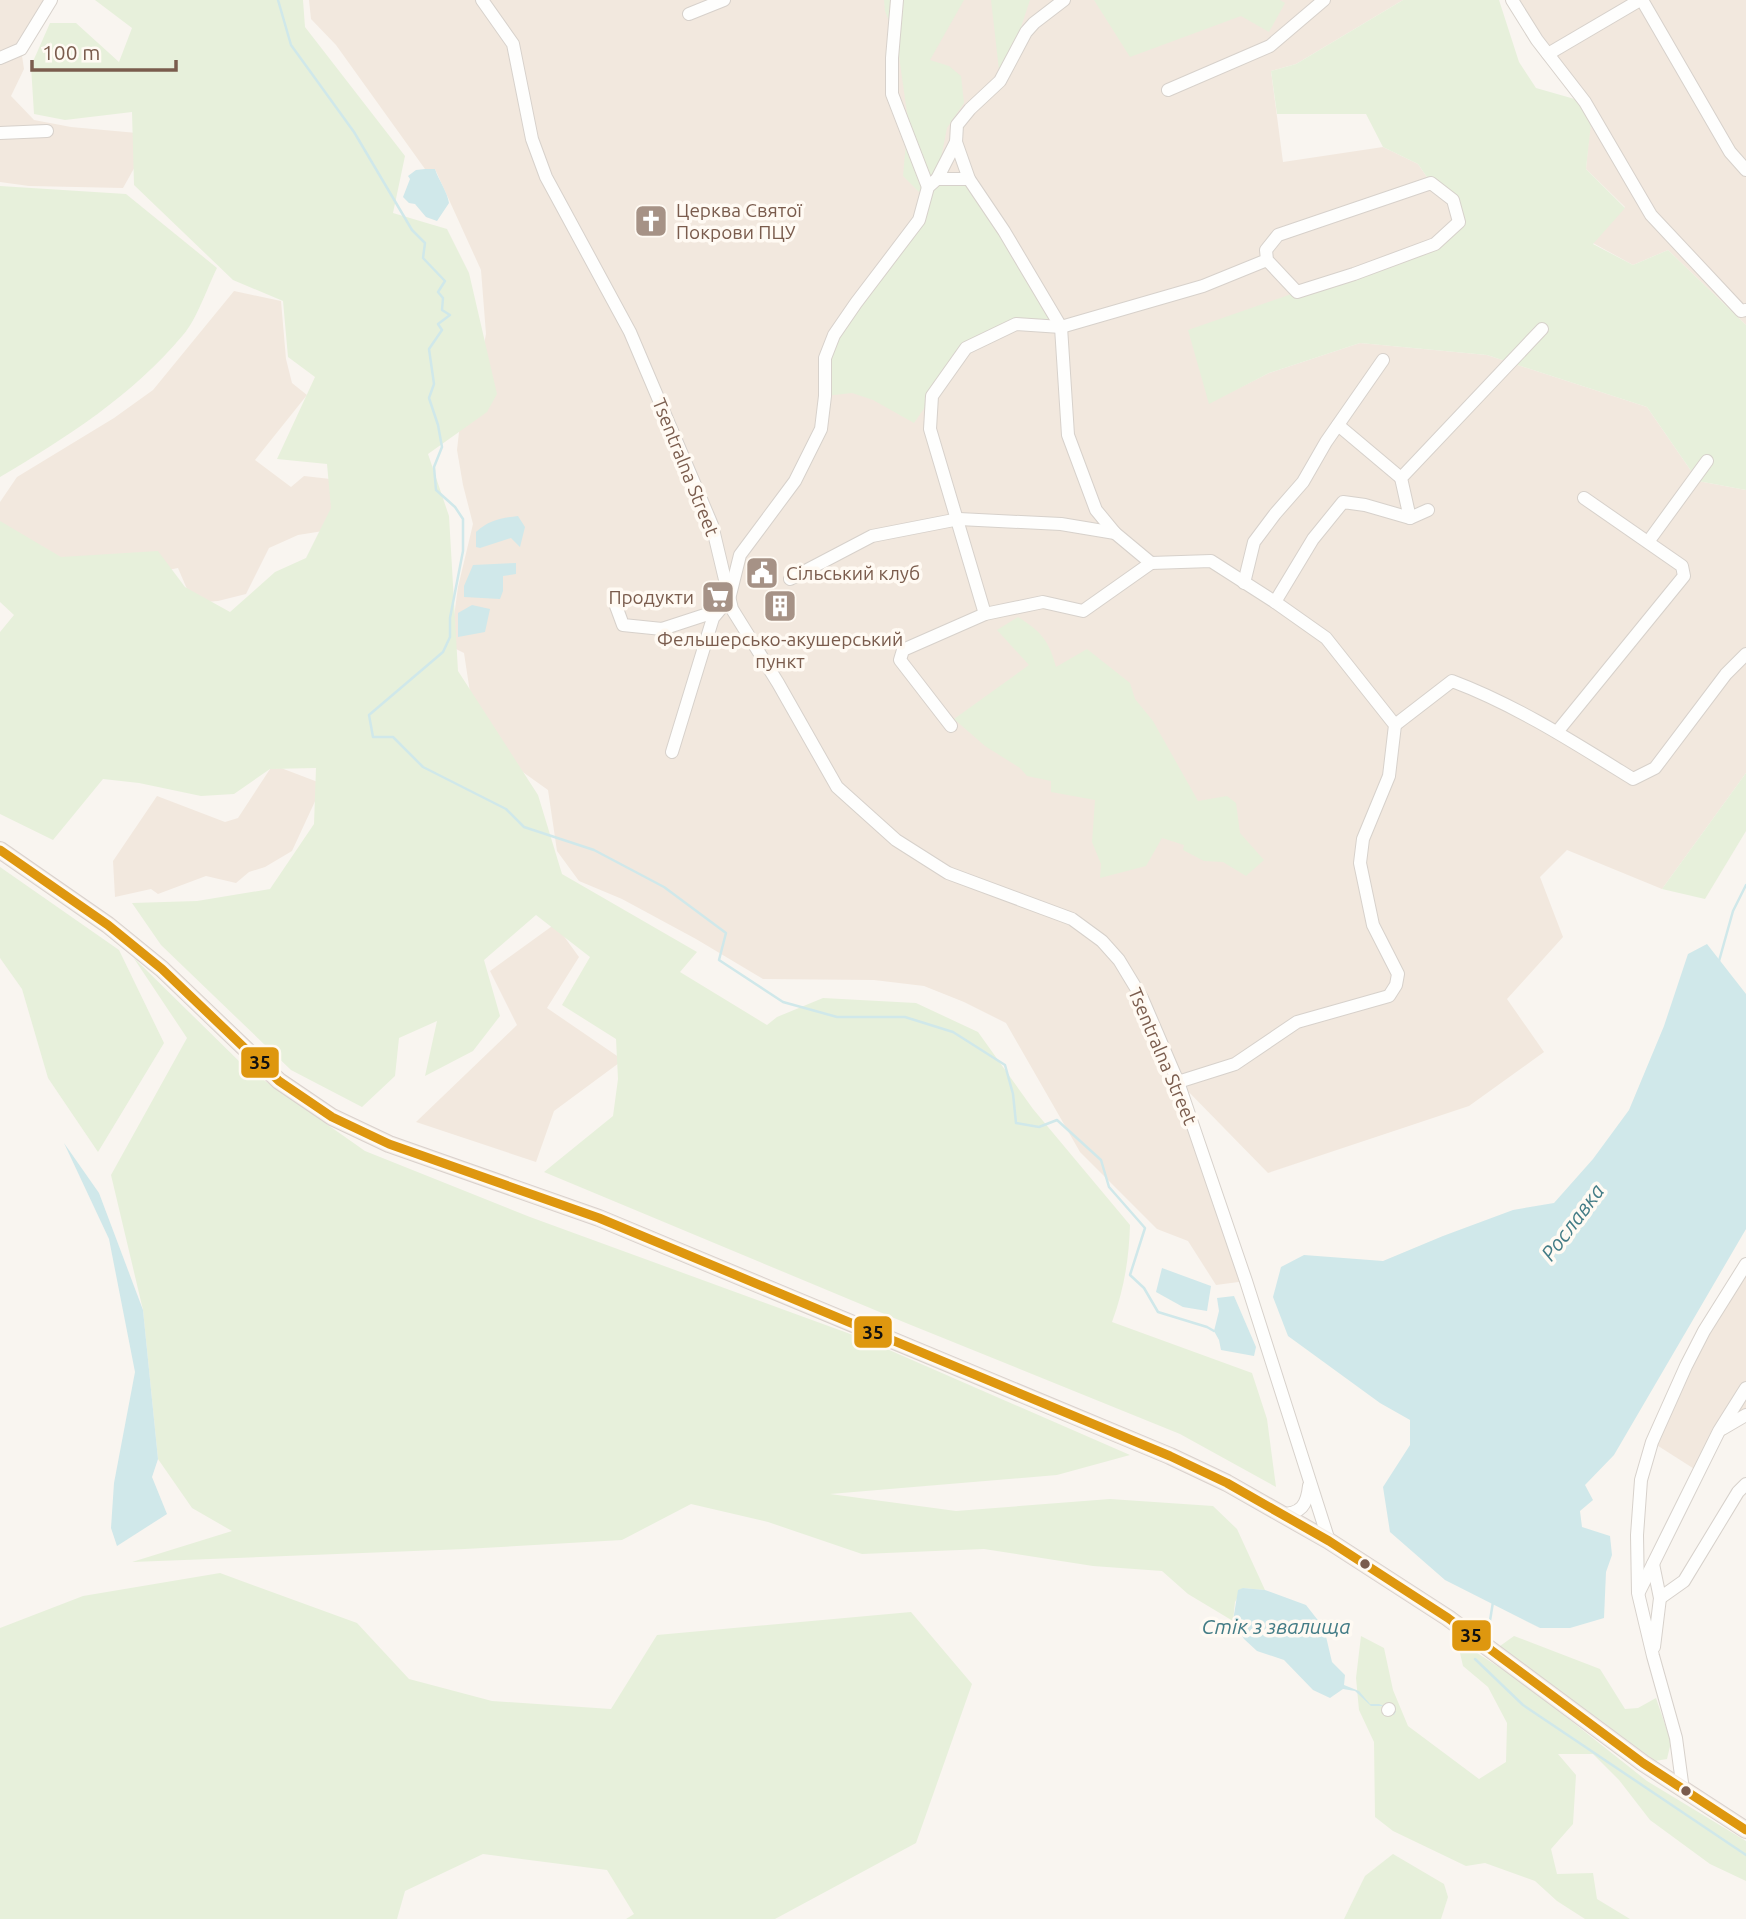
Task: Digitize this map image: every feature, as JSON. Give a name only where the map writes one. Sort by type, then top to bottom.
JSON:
[{"type":"main road","points":[[0,850],[108,925],[162,969],[279,1081],[332,1116],[389,1144],[599,1218],[1144,1445],[1227,1483],[1329,1541],[1448,1618],[1643,1763],[1746,1830]]},
{"type":"street","points":[[0,58],[20,49],[51,0]]},
{"type":"street","name":"Tsentralna Street","points":[[482,0],[513,44],[532,139],[546,177],[630,332],[712,525],[732,609],[837,786],[896,840],[948,873],[1072,919],[1102,941],[1119,960],[1142,998],[1178,1082],[1246,1281],[1329,1541]]},
{"type":"street","points":[[689,14],[724,0]]},
{"type":"street","points":[[897,0],[892,94],[933,183]]},
{"type":"street","points":[[1064,0],[1026,32],[1000,81],[957,125],[956,142],[969,179],[1004,231],[1061,327],[1068,435],[1096,510],[1115,533],[1151,563]]},
{"type":"street","points":[[1168,90],[1270,46],[1324,0]]},
{"type":"street","points":[[1512,0],[1548,54],[1585,102],[1651,215],[1741,311],[1746,310]]},
{"type":"street","points":[[1548,54],[1641,0],[1730,152],[1746,170]]},
{"type":"street","points":[[0,133],[47,131]]},
{"type":"street","points":[[672,752],[713,618],[729,599],[740,555],[795,481],[821,429],[825,396],[825,358],[834,335],[919,220],[933,183],[956,142]]},
{"type":"street","points":[[933,183],[969,179]]},
{"type":"street","points":[[1431,183],[1453,200],[1459,222],[1436,243],[1297,292],[1267,260],[1266,250],[1278,235],[1431,183]]},
{"type":"street","points":[[985,614],[959,519],[930,429],[932,396],[966,348],[1016,324],[1061,327],[1203,286],[1267,260]]},
{"type":"street","points":[[1401,478],[1542,329]]},
{"type":"street","points":[[1244,583],[1254,542],[1303,482],[1383,360]]},
{"type":"street","points":[[1338,425],[1401,478],[1410,519]]},
{"type":"street","points":[[1648,542],[1707,461]]},
{"type":"street","points":[[1557,733],[1684,576],[1682,566],[1584,498]]},
{"type":"street","points":[[1275,602],[1313,539],[1343,502],[1365,505],[1410,519],[1428,510]]},
{"type":"street","points":[[790,579],[873,536],[959,519],[1061,524],[1115,533]]},
{"type":"street","points":[[951,726],[900,660],[903,650],[985,614],[1042,602],[1083,611],[1151,563],[1211,561],[1326,638],[1395,725],[1389,776],[1363,839],[1360,863],[1373,925],[1398,974],[1396,985],[1389,996],[1297,1023],[1236,1064],[1178,1082]]},
{"type":"street","points":[[616,606],[623,625],[662,629],[708,614],[729,599]]},
{"type":"street","points":[[1395,725],[1452,681],[1478,691],[1557,733],[1633,779],[1655,768],[1726,674],[1746,654]]},
{"type":"street","points":[[1683,1790],[1676,1738],[1638,1593],[1637,1535],[1641,1480],[1652,1442],[1704,1331],[1746,1264]]},
{"type":"street","points":[[1638,1593],[1719,1431],[1746,1388]]},
{"type":"street","points":[[1719,1431],[1746,1415]]},
{"type":"street","points":[[1281,1514],[1293,1514],[1301,1509],[1308,1500],[1309,1479]]},
{"type":"street","points":[[1660,1598],[1684,1581],[1738,1492],[1746,1484]]},
{"type":"street","points":[[1653,1564],[1660,1598],[1653,1656]]},
{"type":"shaded area","points":[[0,0],[51,0],[21,49],[24,69],[11,96],[34,120],[71,127],[137,133],[142,154],[123,188],[29,186],[0,182]]},
{"type":"shaded area","points":[[309,0],[1403,0],[1296,64],[1271,71],[1283,162],[1383,147],[1418,164],[1431,183],[1453,200],[1459,222],[1209,403],[1269,373],[1360,343],[1487,355],[1647,407],[1698,481],[1746,490],[1746,773],[1662,889],[1567,850],[1540,877],[1563,937],[1507,999],[1544,1052],[1469,1106],[1268,1173],[1180,1083],[1246,1281],[1216,1285],[1188,1241],[1157,1229],[1080,1152],[1006,1023],[924,986],[874,980],[763,979],[622,899],[579,881],[557,851],[548,790],[492,750],[471,699],[464,653],[450,646],[458,587],[473,524],[457,450],[461,414],[478,374],[486,334],[481,270],[435,169],[425,169],[336,45],[311,19]]},
{"type":"shaded area","points":[[1512,0],[1746,0],[1746,325],[1668,250],[1633,265],[1593,243],[1625,207],[1586,169],[1591,114]]},
{"type":"shaded area","points":[[234,291],[281,301],[286,359],[292,383],[307,395],[255,460],[291,487],[304,476],[348,481],[342,528],[298,535],[269,548],[246,594],[218,601],[193,603],[178,568],[4,602],[0,555],[0,502],[17,477],[114,418],[153,390]]},
{"type":"shaded area","points":[[281,768],[323,784],[292,851],[265,867],[249,872],[236,883],[206,876],[158,894],[151,889],[115,897],[113,861],[157,796],[225,822],[238,818],[270,769]]},
{"type":"shaded area","points":[[555,924],[579,957],[547,1008],[623,1060],[554,1111],[536,1162],[416,1122],[517,1025],[490,971]]},
{"type":"shaded area","points":[[1746,1264],[1746,1415],[1719,1431],[1699,1472],[1652,1442]]},
{"type":"green space","points":[[95,0],[303,0],[305,27],[405,156],[393,213],[447,229],[469,273],[497,394],[487,412],[428,454],[449,516],[458,671],[538,795],[562,874],[697,952],[680,972],[767,1025],[777,1017],[823,998],[916,1003],[978,1032],[1033,1109],[1130,1225],[1125,1274],[1112,1322],[1252,1373],[1267,1419],[1276,1487],[1180,1434],[544,1172],[613,1116],[618,1079],[616,1039],[562,1005],[590,957],[536,915],[484,960],[500,1016],[473,1051],[425,1076],[437,1021],[399,1038],[395,1076],[362,1107],[291,1070],[161,945],[132,903],[197,901],[270,889],[314,824],[316,768],[270,769],[234,794],[201,796],[139,783],[103,779],[53,840],[0,814],[0,632],[14,615],[0,602],[0,521],[61,557],[158,551],[185,587],[230,612],[275,572],[306,558],[331,508],[327,464],[277,459],[315,377],[288,357],[283,301],[233,280],[134,185],[132,112],[65,120],[34,114],[31,66],[50,23],[76,23],[119,62],[132,28]]},
{"type":"green space","points":[[884,0],[964,0],[930,60],[949,66],[961,76],[964,103],[947,128],[940,163],[919,192],[903,176],[908,120],[897,42],[885,11]]},
{"type":"green space","points":[[991,0],[1030,0],[1021,27],[999,70]]},
{"type":"green space","points":[[1094,0],[1280,0],[1285,3],[1269,32],[1241,16],[1130,57]]},
{"type":"green space","points":[[1403,0],[1499,0],[1519,62],[1536,88],[1585,102],[1592,114],[1586,169],[1625,208],[1593,244],[1633,265],[1668,250],[1746,325],[1746,490],[1698,481],[1647,407],[1487,355],[1360,343],[1269,373],[1209,404],[1188,330],[1435,244],[1459,222],[1453,199],[1431,183],[1418,164],[1383,147],[1366,114],[1277,114],[1271,71],[1296,64]]},
{"type":"green space","points":[[969,179],[1061,327],[1016,324],[966,348],[914,423],[873,400],[852,393],[825,396],[834,335],[919,220],[928,187]]},
{"type":"green space","points":[[0,186],[126,194],[217,268],[188,329],[143,377],[74,431],[0,477]]},
{"type":"green space","points":[[1018,617],[1043,638],[1056,667],[1087,649],[1130,683],[1135,699],[1153,721],[1198,801],[1227,796],[1236,803],[1240,833],[1264,860],[1246,876],[1223,862],[1204,861],[1183,850],[1184,845],[1162,838],[1146,866],[1100,878],[1101,864],[1092,842],[1095,800],[1051,792],[1051,781],[1027,776],[1020,768],[985,746],[954,719],[1029,665],[997,630]]},
{"type":"green space","points":[[1746,773],[1746,831],[1705,899],[1662,889]]},
{"type":"green space","points":[[0,867],[119,950],[164,1043],[98,1152],[48,1078],[22,989],[0,958]]},
{"type":"green space","points":[[133,957],[244,1066],[365,1151],[530,1217],[864,1339],[1130,1455],[1057,1475],[830,1494],[956,1511],[1110,1499],[1213,1506],[1237,1529],[1265,1590],[1243,1588],[1235,1602],[1233,1621],[1188,1594],[1162,1571],[1093,1566],[984,1549],[862,1554],[768,1522],[691,1504],[622,1540],[132,1562],[232,1531],[192,1508],[158,1459],[143,1310],[111,1175],[187,1038]]},
{"type":"green space","points":[[220,1573],[357,1623],[409,1679],[492,1701],[611,1709],[657,1635],[911,1612],[972,1684],[916,1843],[775,1919],[626,1919],[634,1914],[607,1870],[483,1854],[405,1891],[397,1919],[0,1919],[0,1628],[83,1596]]},
{"type":"green space","points":[[1361,1636],[1384,1648],[1393,1690],[1408,1726],[1479,1779],[1506,1762],[1507,1723],[1488,1687],[1463,1666],[1457,1640],[1522,1682],[1647,1781],[1746,1841],[1746,1881],[1710,1864],[1650,1820],[1619,1780],[1593,1754],[1558,1754],[1576,1775],[1573,1824],[1551,1849],[1557,1874],[1593,1873],[1597,1899],[1630,1919],[1585,1919],[1557,1901],[1535,1881],[1485,1863],[1466,1866],[1393,1831],[1375,1817],[1374,1742],[1359,1710],[1356,1678]]},
{"type":"green space","points":[[1514,1636],[1600,1669],[1625,1709],[1638,1708],[1656,1698],[1671,1742],[1667,1759],[1655,1761],[1500,1646]]},
{"type":"green space","points":[[1393,1854],[1444,1884],[1448,1897],[1441,1919],[1344,1919],[1365,1876]]},
{"type":"water","points":[[435,169],[449,203],[437,221],[426,217],[415,204],[409,203],[403,197],[410,179],[408,176],[416,170]]},
{"type":"water","points":[[518,516],[525,527],[520,547],[511,538],[476,547],[476,532],[481,528],[495,520]]},
{"type":"water","points":[[516,563],[516,574],[503,576],[500,599],[464,597],[464,586],[473,565]]},
{"type":"water","points":[[472,605],[490,609],[485,632],[458,637],[458,613]]},
{"type":"water","points":[[1707,944],[1746,994],[1746,1229],[1614,1455],[1585,1485],[1593,1500],[1580,1511],[1582,1527],[1610,1536],[1612,1555],[1606,1572],[1604,1618],[1570,1628],[1540,1628],[1445,1580],[1390,1532],[1383,1487],[1410,1445],[1410,1420],[1380,1403],[1288,1336],[1273,1297],[1281,1267],[1304,1255],[1383,1261],[1513,1210],[1554,1203],[1593,1159],[1629,1110],[1664,1026],[1688,954]]},
{"type":"water","points":[[64,1143],[99,1193],[143,1310],[158,1459],[152,1477],[167,1514],[117,1546],[111,1528],[114,1483],[135,1372],[109,1239]]},
{"type":"water","points":[[1162,1268],[1211,1286],[1207,1311],[1183,1307],[1156,1292]]},
{"type":"water","points":[[1234,1296],[1256,1347],[1254,1356],[1221,1350],[1214,1331],[1219,1311],[1217,1298]]},
{"type":"water","name":"Стік з звалища","points":[[1238,1590],[1265,1590],[1306,1605],[1324,1628],[1332,1662],[1345,1675],[1344,1685],[1359,1691],[1370,1704],[1379,1704],[1396,1711],[1394,1715],[1382,1706],[1371,1706],[1355,1691],[1343,1689],[1330,1698],[1313,1690],[1284,1660],[1257,1651],[1244,1639],[1233,1621]]},
{"type":"waterway","points":[[278,0],[291,45],[354,132],[412,230],[425,243],[423,258],[445,281],[438,292],[443,298],[442,310],[450,315],[438,324],[442,330],[429,349],[434,384],[429,398],[442,447],[434,467],[436,490],[455,507],[463,519],[463,551],[450,618],[450,637],[443,652],[369,715],[373,737],[393,737],[423,767],[506,809],[524,827],[594,850],[664,887],[726,933],[719,960],[783,1002],[837,1017],[905,1017],[953,1032],[1005,1065],[1013,1094],[1016,1123],[1039,1127],[1057,1120],[1101,1160],[1109,1187],[1145,1228],[1130,1275],[1144,1288],[1158,1312],[1214,1331]]},
{"type":"waterway","name":"Рославка","points":[[1719,961],[1733,911],[1746,885]]},
{"type":"waterway","name":"Рославка","points":[[1488,1633],[1493,1602]]},
{"type":"waterway","name":"Рославка","points":[[1475,1659],[1523,1705],[1746,1855]]},
{"type":"transit line","name":"35","points":[[0,850],[108,925],[162,969],[279,1081],[332,1117],[389,1144],[599,1218],[1170,1456],[1227,1483],[1329,1541],[1448,1618],[1643,1763],[1746,1830]]},
{"type":"place","name":"Церква Святої Покрови ПЦУ","points":[[651,221]]},
{"type":"place","name":"Сільський клуб","points":[[762,573]]},
{"type":"place","name":"Продукти","points":[[718,597]]},
{"type":"place","name":"Фельшерсько-акушерський пункт","points":[[780,606]]}]
